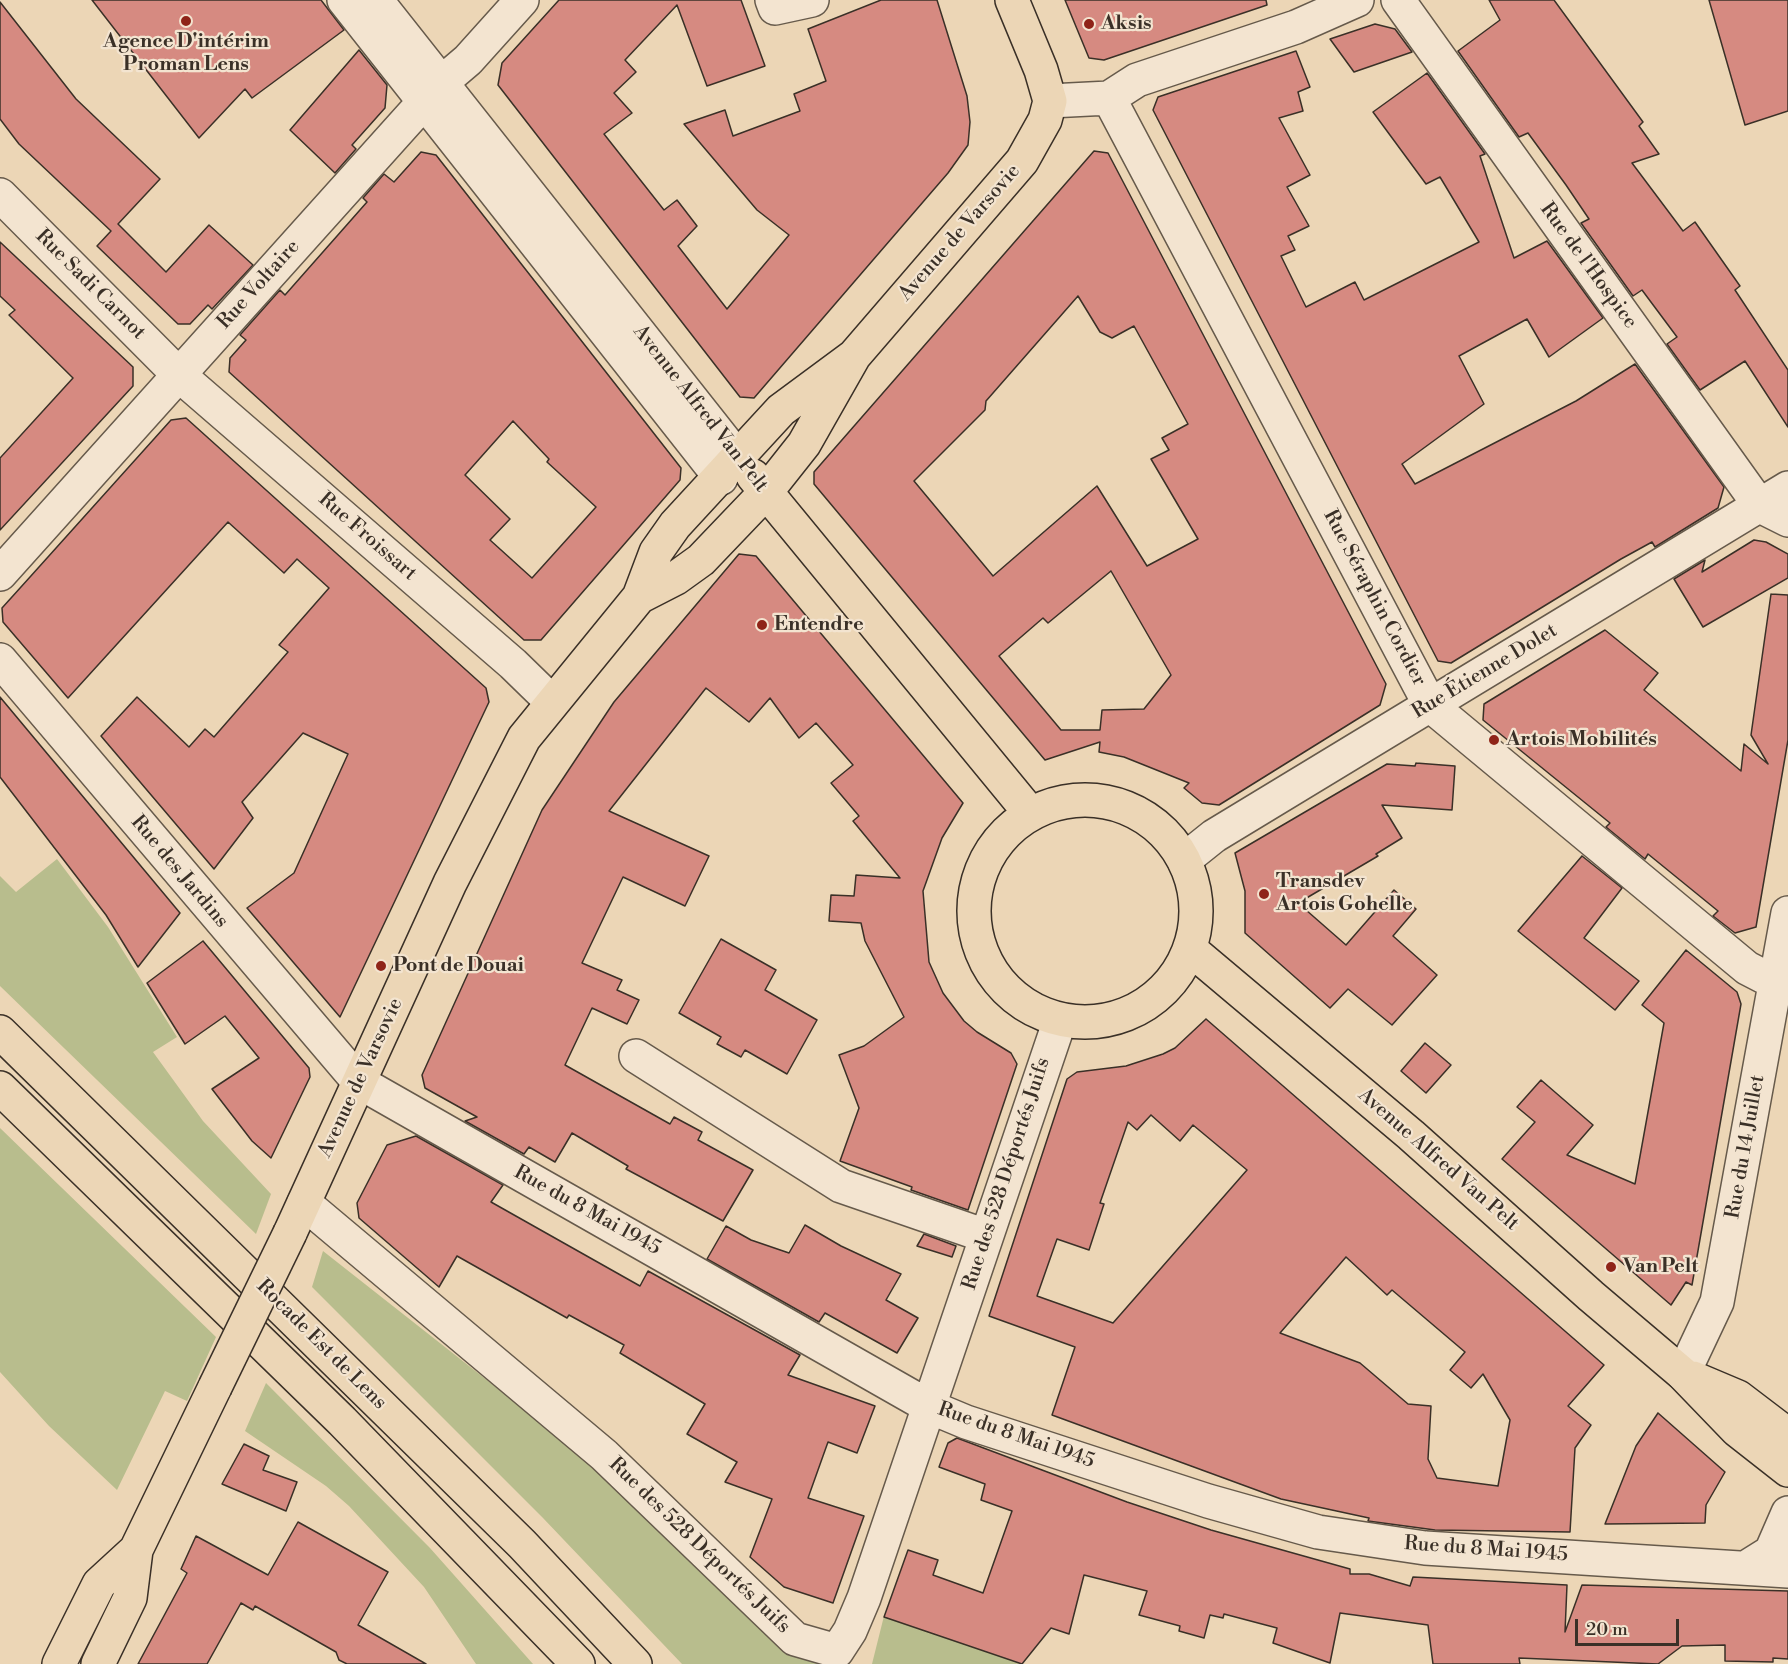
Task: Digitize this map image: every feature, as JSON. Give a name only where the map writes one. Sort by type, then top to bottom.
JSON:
[{"type":"main road","points":[[1012,0],[1041,70],[1050,100]]},
{"type":"main road","name":"Avenue de Varsovie","points":[[639,597],[675,578],[701,560],[766,492],[804,444],[854,356],[1022,161],[1045,120],[1050,100]]},
{"type":"main road","name":"Avenue de Varsovie","points":[[98,1664],[130,1598],[136,1550],[290,1233],[450,883],[507,766],[524,738],[552,702],[639,597],[656,552],[675,525],[781,410],[854,356]]},
{"type":"main road","name":"Avenue Alfred Van Pelt","points":[[729,467],[766,492],[1030,813]]},
{"type":"main road","points":[[1077,800],[1117,804],[1144,816],[1167,836],[1184,860],[1194,889],[1196,919],[1190,949],[1177,973],[1160,993],[1138,1009],[1113,1019],[1087,1023],[1060,1020],[1025,1005],[996,980],[978,946],[973,908],[980,871],[1000,837],[1030,813],[1057,802],[1077,800]]},
{"type":"main road","name":"Avenue Alfred Van Pelt","points":[[1190,949],[1412,1135],[1591,1296],[1683,1374],[1737,1430],[1788,1470]]},
{"type":"main road","name":"Rocade Est de Lens","points":[[0,1032],[514,1536],[635,1664]]},
{"type":"main road","name":"Rocade Est de Lens","points":[[0,1088],[333,1412],[578,1664]]},
{"type":"main road","name":"Avenue Alfred Van Pelt","points":[[1683,1374],[1738,1397],[1788,1435]]},
{"type":"main road","name":"Avenue de Varsovie","points":[[61,1663],[99,1584],[136,1550]]},
{"type":"street","points":[[344,0],[432,93],[729,467]]},
{"type":"street","points":[[376,0],[432,93]]},
{"type":"street","name":"Rue Voltaire","points":[[0,574],[432,93],[468,60],[522,0]]},
{"type":"street","points":[[772,0],[775,8],[812,0]]},
{"type":"street","points":[[1050,100],[1109,98],[1137,81],[1296,27],[1357,0]]},
{"type":"street","name":"Rue de l'Hospice","points":[[1398,0],[1774,513]]},
{"type":"street","name":"Rue Séraphin Cordier","points":[[1109,98],[1430,705],[1747,968],[1776,983]]},
{"type":"street","name":"Rue Sadi Carnot","points":[[0,195],[179,375]]},
{"type":"street","name":"Rue Froissart","points":[[179,375],[513,664],[552,702]]},
{"type":"street","name":"Rue Étienne Dolet","points":[[1184,860],[1214,836],[1430,705],[1774,513],[1788,488]]},
{"type":"street","name":"Rue des Jardins","points":[[0,660],[359,1082]]},
{"type":"street","name":"Rue du 14 Juillet","points":[[1683,1374],[1717,1302],[1788,913]]},
{"type":"street","name":"Rue des 528 Déportés Juifs","points":[[304,1203],[604,1455],[795,1639],[837,1651],[850,1631],[930,1407],[1060,1020]]},
{"type":"street","points":[[636,1056],[841,1186],[986,1236]]},
{"type":"street","name":"Rue du 8 Mai 1945","points":[[359,1082],[930,1407],[966,1422],[1208,1501],[1318,1532],[1425,1548],[1788,1571]]},
{"type":"street","points":[[1747,1567],[1771,1552],[1788,1512]]},
{"type":"green space","points":[[57,859],[108,927],[177,1037],[153,1052],[203,1121],[271,1194],[256,1234],[0,986],[0,876],[16,892]]},
{"type":"green space","points":[[0,1128],[216,1337],[187,1401],[165,1391],[117,1490],[49,1426],[0,1372]]},
{"type":"green space","points":[[323,1251],[591,1462],[788,1651],[846,1664],[682,1664],[543,1518],[312,1287]]},
{"type":"green space","points":[[266,1383],[430,1548],[533,1664],[476,1664],[424,1587],[349,1506],[326,1486],[245,1431]]},
{"type":"green space","points":[[884,1616],[1022,1664],[872,1664]]},
{"type":"building","points":[[92,0],[321,0],[344,30],[252,98],[245,89],[199,138]]},
{"type":"building","points":[[559,0],[741,0],[765,66],[707,86],[677,5],[625,60],[636,72],[614,93],[632,113],[604,134],[664,210],[677,200],[697,226],[678,246],[727,309],[789,235],[757,210],[684,124],[725,110],[733,136],[800,111],[794,94],[826,81],[808,29],[881,0],[937,0],[967,96],[970,122],[968,145],[948,173],[754,398],[740,397],[498,85],[502,63]]},
{"type":"building","points":[[1065,0],[1266,0],[1267,5],[1104,60],[1089,58]]},
{"type":"building","points":[[1489,0],[1554,0],[1643,122],[1639,126],[1659,154],[1632,163],[1683,231],[1695,222],[1740,286],[1735,290],[1788,370],[1788,427],[1745,361],[1700,390],[1667,344],[1677,337],[1642,290],[1633,296],[1581,223],[1589,219],[1566,185],[1528,133],[1519,137],[1458,51],[1500,20]]},
{"type":"building","points":[[1709,0],[1788,0],[1788,111],[1745,125]]},
{"type":"building","points":[[0,2],[76,99],[160,179],[118,224],[166,272],[209,225],[253,265],[212,309],[208,305],[190,324],[178,324],[97,246],[111,231],[19,144],[0,119]]},
{"type":"building","points":[[1375,24],[1395,29],[1412,52],[1354,72],[1330,39]]},
{"type":"building","points":[[359,50],[387,85],[385,108],[352,145],[356,149],[335,173],[290,130]]},
{"type":"building","points":[[1296,51],[1310,87],[1298,92],[1303,111],[1279,118],[1310,175],[1287,187],[1309,226],[1288,236],[1295,250],[1281,256],[1306,307],[1355,282],[1364,300],[1479,242],[1440,177],[1426,184],[1373,112],[1427,73],[1485,154],[1480,156],[1514,258],[1547,241],[1603,318],[1549,357],[1527,319],[1459,356],[1484,404],[1402,464],[1415,484],[1576,401],[1635,364],[1724,487],[1718,508],[1655,547],[1652,542],[1621,559],[1451,663],[1438,661],[1153,110],[1158,97]]},
{"type":"building","points":[[1094,151],[1108,153],[1386,684],[1380,705],[1219,805],[1202,803],[1184,788],[1189,783],[1124,757],[1099,752],[1100,742],[1045,760],[814,484],[814,472]],"holes":[[[1078,296],[1100,332],[1112,338],[1134,326],[1188,424],[1162,438],[1169,450],[1151,459],[1198,539],[1147,566],[1097,486],[993,576],[914,481],[985,410],[986,401]],[[1111,571],[1171,675],[1144,709],[1102,710],[1100,730],[1061,730],[999,656],[1043,618],[1048,623]]]},
{"type":"building","points":[[421,152],[436,155],[681,468],[680,480],[541,640],[524,640],[229,372],[230,358],[246,340],[240,335],[280,290],[285,295],[367,202],[363,198],[384,174],[394,182]],"holes":[[[513,421],[549,459],[547,462],[596,507],[532,578],[490,540],[510,519],[465,475]]]},
{"type":"building","points":[[0,242],[133,367],[133,386],[0,530],[0,458],[73,378],[9,315],[15,310],[0,296]]},
{"type":"building","points":[[186,418],[486,688],[489,702],[340,1017],[247,908],[294,873],[348,754],[303,733],[242,802],[253,818],[214,869],[101,736],[137,697],[189,747],[205,729],[214,737],[288,652],[279,645],[329,588],[297,559],[284,573],[228,522],[68,698],[3,622],[2,608],[171,420]]},
{"type":"building","points":[[1754,540],[1766,542],[1788,554],[1788,578],[1703,627],[1674,579],[1705,560],[1702,572]]},
{"type":"building","points":[[739,554],[756,556],[963,803],[942,838],[923,891],[929,962],[943,993],[964,1021],[1011,1053],[1017,1064],[968,1210],[840,1161],[859,1108],[839,1055],[864,1046],[904,1017],[865,941],[861,923],[829,921],[831,895],[854,896],[856,875],[900,878],[853,821],[859,816],[831,783],[853,765],[816,723],[799,738],[770,698],[749,722],[706,688],[609,811],[709,856],[685,906],[623,877],[582,963],[622,980],[617,990],[639,1000],[627,1024],[592,1008],[565,1065],[670,1124],[674,1117],[702,1132],[698,1140],[753,1170],[723,1221],[626,1169],[628,1166],[572,1133],[555,1162],[529,1147],[524,1154],[465,1121],[477,1117],[425,1088],[422,1075],[542,810],[614,702]]},
{"type":"building","points":[[1771,594],[1788,595],[1788,740],[1756,927],[1735,933],[1713,916],[1718,911],[1648,854],[1645,859],[1606,827],[1610,823],[1483,720],[1484,704],[1605,630],[1658,673],[1644,690],[1741,771],[1744,744],[1768,764],[1751,735]]},
{"type":"building","points":[[0,697],[180,913],[138,967],[106,915],[0,777]]},
{"type":"building","points":[[1416,763],[1455,766],[1452,810],[1382,805],[1402,838],[1376,854],[1378,856],[1298,903],[1346,945],[1394,890],[1416,909],[1393,936],[1437,975],[1392,1025],[1348,989],[1330,1008],[1245,933],[1245,891],[1235,853],[1387,764],[1415,766]]},
{"type":"building","points":[[1582,856],[1622,888],[1584,938],[1639,981],[1615,1010],[1518,931]]},
{"type":"building","points":[[721,939],[776,970],[765,990],[817,1020],[787,1074],[745,1050],[741,1057],[717,1044],[721,1037],[679,1013]]},
{"type":"building","points":[[203,941],[309,1068],[310,1077],[271,1158],[252,1141],[212,1089],[259,1058],[225,1016],[185,1044],[147,983]]},
{"type":"building","points":[[1686,950],[1737,992],[1741,1004],[1692,1285],[1686,1282],[1671,1305],[1502,1159],[1535,1122],[1517,1107],[1541,1080],[1593,1125],[1567,1155],[1635,1184],[1664,1023],[1642,1005]]},
{"type":"building","points":[[1206,1019],[1604,1365],[1568,1406],[1591,1425],[1575,1448],[1570,1532],[1435,1530],[1368,1521],[1369,1518],[1281,1499],[1052,1415],[1075,1347],[989,1316],[1067,1079],[1077,1072],[1126,1066],[1175,1048]],"holes":[[[1151,1115],[1180,1141],[1193,1125],[1247,1170],[1113,1323],[1037,1296],[1057,1239],[1089,1250],[1104,1204],[1100,1203],[1128,1122],[1137,1130]],[[1346,1257],[1387,1295],[1392,1290],[1465,1352],[1450,1370],[1471,1388],[1483,1374],[1510,1420],[1498,1486],[1437,1478],[1428,1459],[1431,1406],[1408,1404],[1360,1363],[1280,1333]]]},
{"type":"building","points":[[1425,1043],[1451,1065],[1426,1093],[1401,1071]]},
{"type":"building","points":[[416,1136],[503,1185],[491,1202],[640,1286],[648,1271],[800,1355],[788,1375],[875,1406],[857,1453],[828,1442],[808,1498],[864,1516],[833,1603],[784,1587],[750,1557],[772,1499],[725,1482],[737,1462],[687,1434],[705,1404],[620,1353],[624,1345],[569,1315],[567,1318],[457,1256],[439,1287],[359,1218],[357,1203],[387,1145]]},
{"type":"building","points":[[805,1225],[841,1246],[901,1274],[886,1300],[918,1318],[897,1353],[825,1313],[819,1322],[707,1259],[726,1226],[751,1240],[789,1253]]},
{"type":"building","points":[[924,1234],[956,1246],[952,1257],[917,1246]]},
{"type":"building","points":[[1658,1413],[1725,1472],[1706,1505],[1705,1523],[1605,1524],[1636,1446]]},
{"type":"building","points":[[957,1438],[1127,1502],[1211,1530],[1350,1569],[1350,1574],[1369,1574],[1410,1586],[1413,1577],[1567,1585],[1565,1632],[1582,1585],[1788,1591],[1788,1659],[1773,1658],[1773,1662],[1725,1661],[1725,1645],[1682,1646],[1658,1664],[1519,1658],[1520,1664],[1433,1664],[1428,1625],[1340,1613],[1330,1663],[1273,1643],[1277,1628],[1224,1614],[1223,1618],[1210,1615],[1204,1638],[1179,1631],[1180,1626],[1139,1615],[1147,1591],[1084,1575],[1069,1634],[1051,1628],[1022,1664],[884,1617],[908,1550],[938,1560],[933,1575],[983,1593],[1012,1511],[981,1500],[985,1484],[939,1467],[948,1443]]},
{"type":"building","points":[[244,1444],[269,1456],[263,1470],[297,1482],[286,1511],[222,1484]]},
{"type":"building","points":[[298,1522],[388,1572],[358,1625],[426,1664],[347,1664],[339,1660],[336,1652],[255,1606],[253,1610],[241,1603],[207,1664],[138,1664],[187,1573],[181,1569],[196,1536],[268,1575]]},
{"type":"place","name":"Agence D'intérim Proman Lens","points":[[186,21]]},
{"type":"place","name":"Aksis","points":[[1089,24]]},
{"type":"place","name":"Entendre","points":[[762,625]]},
{"type":"place","name":"Artois Mobilités","points":[[1494,740]]},
{"type":"place","name":"Transdev Artois Gohelle","points":[[1264,894]]},
{"type":"place","name":"Pont de Douai","points":[[381,966]]},
{"type":"place","name":"Van Pelt","points":[[1611,1267]]}]
